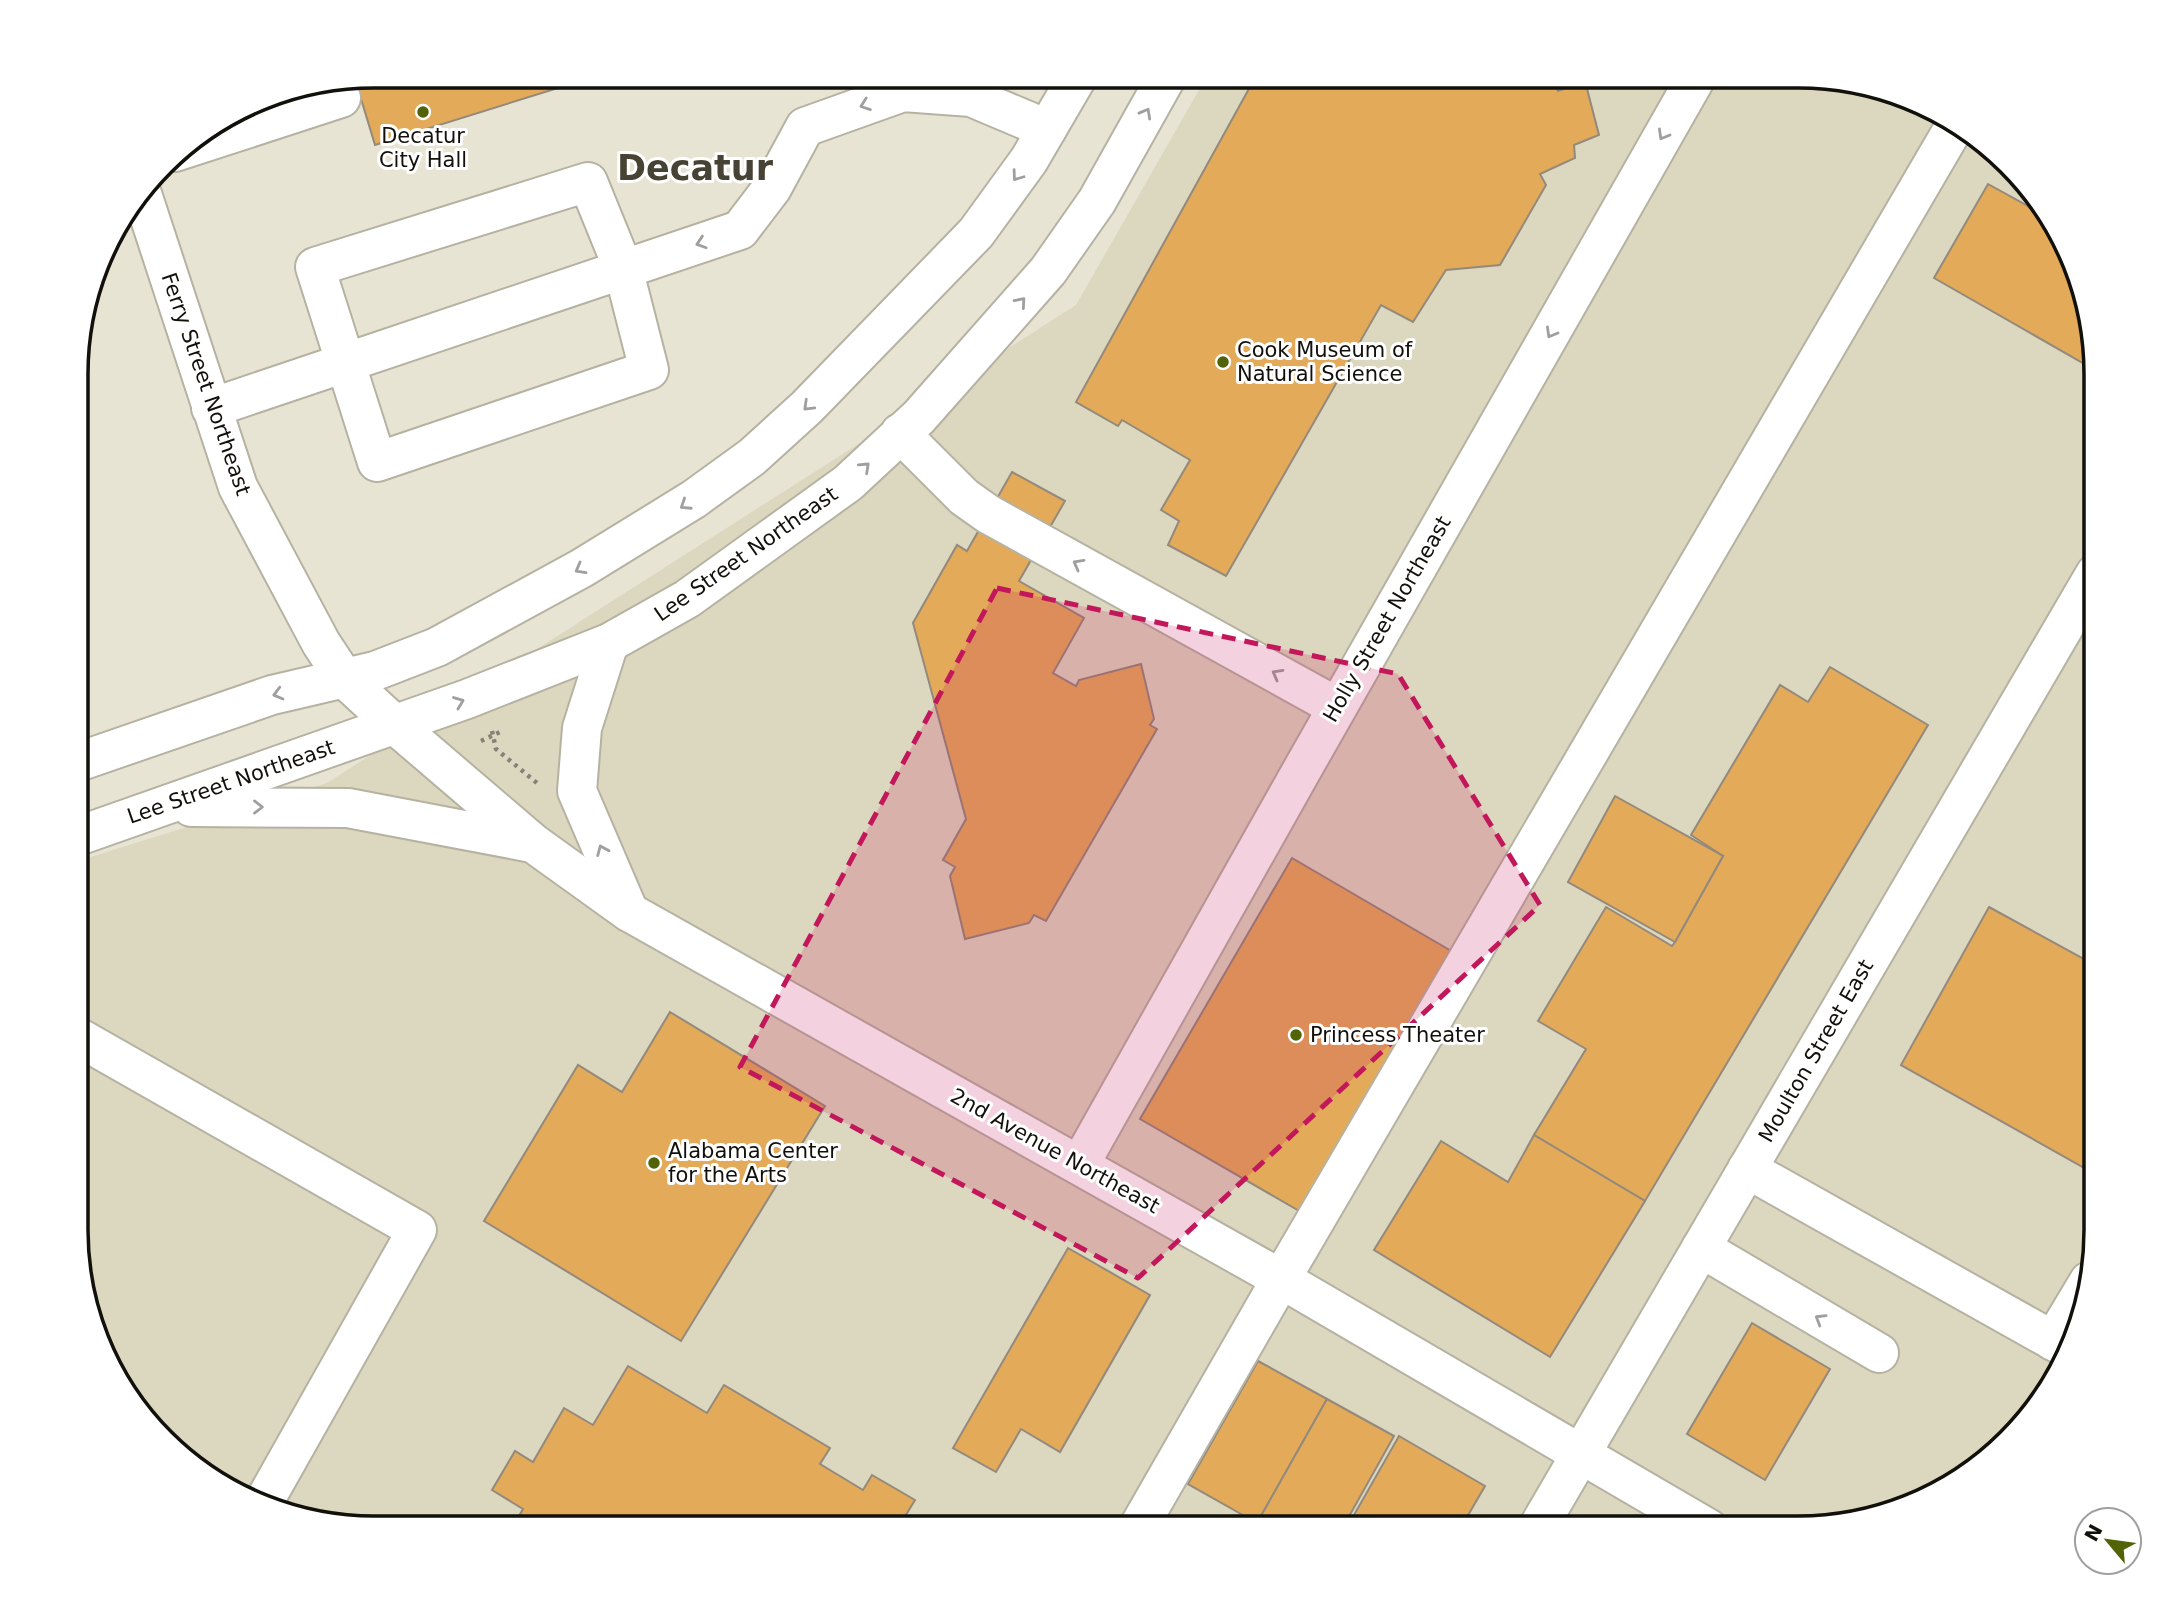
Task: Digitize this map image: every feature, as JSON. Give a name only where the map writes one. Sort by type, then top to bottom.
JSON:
[{"type":"street","points":[[88,759],[272,695],[375,671],[437,647],[639,535],[694,499],[752,457],[807,407],[976,233],[1029,160],[1071,88]]},
{"type":"street","name":"Lee Street Northeast","points":[[88,833],[429,713],[609,643],[687,599],[848,483],[919,417],[1048,271],[1097,201],[1160,88]]},
{"type":"street","name":"Holly Street Northeast","points":[[1080,1164],[1690,88]]},
{"type":"street","points":[[211,408],[740,230],[772,188],[805,127],[903,92],[971,97],[1047,129]]},
{"type":"street","points":[[206,142],[341,99]]},
{"type":"street","points":[[1145,1516],[1951,133]]},
{"type":"street","points":[[588,183],[623,268],[649,370],[377,462],[315,267],[588,183]]},
{"type":"street","name":"Ferry Street Northeast","points":[[145,202],[238,487],[321,643],[344,678],[394,724]]},
{"type":"street","points":[[900,433],[964,497],[988,514],[1332,717]]},
{"type":"street","name":"Moulton Street East","points":[[1545,1516],[2084,593]]},
{"type":"street","points":[[609,643],[582,728],[577,791],[629,912]]},
{"type":"street","name":"2nd Avenue Northeast","points":[[394,724],[533,843],[629,912],[1080,1164],[1687,1516]]},
{"type":"street","points":[[165,807],[348,808],[533,843]]},
{"type":"street","points":[[88,1043],[417,1230],[267,1496]]},
{"type":"street","points":[[1747,1169],[2060,1344]]},
{"type":"street","points":[[1701,1248],[1879,1353]]},
{"type":"path","points":[[493,737],[496,749],[547,791]]},
{"type":"highlighted area","points":[[997,588],[1398,674],[1540,905],[1138,1278],[740,1067]]},
{"type":"shaded area","points":[[1200,88],[1835,90],[1890,103],[1941,126],[1986,158],[2013,185],[2045,230],[2062,264],[2074,299],[2083,355],[2084,1231],[2078,1286],[2062,1340],[2045,1374],[2024,1405],[1986,1446],[1941,1478],[1907,1495],[1872,1507],[1816,1516],[355,1516],[299,1507],[247,1487],[199,1457],[158,1419],[126,1374],[109,1340],[97,1305],[90,1268],[88,858],[327,783],[1076,305]]},
{"type":"building","name":"Decatur City Hall","points":[[358,88],[558,88],[375,145]]},
{"type":"building","name":"Cook Museum of Natural Science","points":[[1249,88],[1556,88],[1558,91],[1566,88],[1587,88],[1599,135],[1574,145],[1575,158],[1540,174],[1546,185],[1500,265],[1446,270],[1413,322],[1381,305],[1226,576],[1168,545],[1179,521],[1161,510],[1190,460],[1122,420],[1118,426],[1076,402]]},
{"type":"building","points":[[1988,184],[2029,207],[2054,247],[2068,281],[2078,318],[2083,363],[1934,278]]},
{"type":"building","points":[[1012,472],[1065,501],[1019,581],[1084,618],[1053,673],[1076,686],[1079,680],[1141,664],[1154,719],[1150,725],[1157,729],[1046,921],[1034,915],[1029,923],[965,939],[950,876],[955,867],[943,860],[966,819],[913,623],[957,545],[967,551]]},
{"type":"building","points":[[1830,667],[1928,725],[1645,1201],[1534,1135],[1586,1049],[1538,1021],[1606,907],[1672,946],[1723,856],[1691,835],[1780,685],[1808,702]]},
{"type":"building","points":[[1615,796],[1723,856],[1675,942],[1568,882]]},
{"type":"building","name":"Princess Theater","points":[[1292,858],[1453,952],[1301,1212],[1140,1119]]},
{"type":"building","points":[[1989,907],[2084,959],[2084,1168],[1901,1065]]},
{"type":"building","name":"Alabama Center for the Arts","points":[[670,1012],[825,1106],[681,1341],[484,1221],[578,1065],[622,1092]]},
{"type":"building","points":[[1534,1135],[1645,1201],[1550,1357],[1374,1250],[1441,1141],[1508,1182]]},
{"type":"building","points":[[1068,1248],[1150,1295],[1060,1452],[1021,1429],[996,1472],[953,1448]]},
{"type":"building","points":[[1752,1323],[1830,1369],[1765,1480],[1687,1434]]},
{"type":"building","points":[[1258,1361],[1327,1399],[1261,1516],[1245,1516],[1188,1484]]},
{"type":"building","points":[[628,1366],[707,1413],[724,1385],[830,1448],[820,1464],[863,1490],[872,1475],[915,1500],[905,1516],[519,1516],[523,1509],[492,1490],[515,1451],[533,1462],[564,1408],[593,1425]]},
{"type":"building","points":[[1327,1399],[1394,1436],[1349,1516],[1261,1516]]},
{"type":"building","points":[[1399,1436],[1485,1486],[1468,1516],[1353,1516]]},
{"type":"place","name":"Decatur City Hall","points":[[423,112]]},
{"type":"place","name":"Cook Museum of Natural Science","points":[[1223,362]]},
{"type":"place","name":"Princess Theater","points":[[1296,1035]]},
{"type":"place","name":"Alabama Center for the Arts","points":[[654,1163]]},
{"type":"district","name":"Decatur","points":[[695,168]]}]
